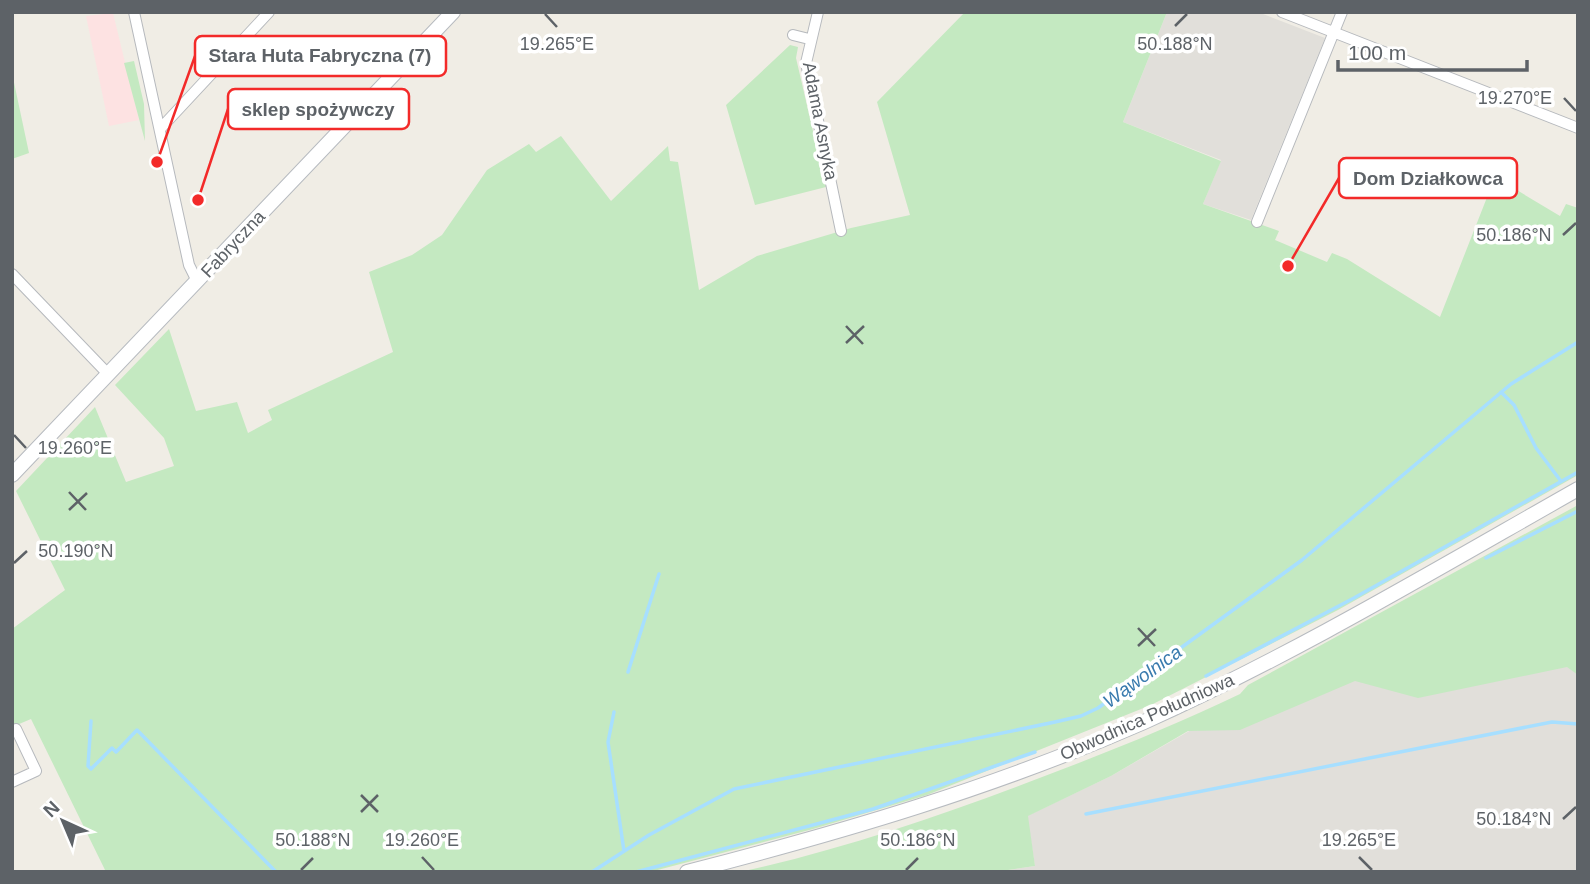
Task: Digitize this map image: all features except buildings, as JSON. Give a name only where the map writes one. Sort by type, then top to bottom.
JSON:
[{"type":"main road","name":"Fabryczna","points":[[12,475],[453,12]]},
{"type":"main road","name":"Obwodnica Południowa","points":[[687,872],[867,825],[959,794],[1101,740],[1275,657],[1578,489]]},
{"type":"street","points":[[134,12],[189,265],[197,281]]},
{"type":"street","points":[[159,129],[269,12]]},
{"type":"street","name":"Adama Asnyka","points":[[818,12],[809,39],[806,63],[841,231]]},
{"type":"street","points":[[1282,12],[1578,128]]},
{"type":"street","points":[[1257,222],[1342,12]]},
{"type":"street","points":[[793,35],[809,39]]},
{"type":"street","points":[[12,274],[108,374]]},
{"type":"street","points":[[12,731],[16,729],[36,771],[12,782]]},
{"type":"shaded area","points":[[1167,12],[1258,12],[1325,38],[1251,220],[1203,204],[1221,160],[1123,122]]},
{"type":"shaded area","points":[[113,13],[139,120],[109,126],[86,16]]},
{"type":"shaded area","points":[[1578,561],[1578,872],[995,872],[1035,866],[1027,816],[1111,776],[1271,684]]},
{"type":"green space","points":[[965,12],[1167,12],[1123,122],[1221,161],[1203,204],[1279,231],[1275,240],[1327,262],[1332,253],[1347,259],[1440,317],[1495,177],[1560,216],[1566,204],[1578,208],[1578,475],[1338,610],[1151,705],[927,795],[813,829],[650,872],[106,872],[31,719],[12,727],[12,629],[65,590],[16,491],[95,407],[126,482],[174,466],[164,438],[115,385],[169,329],[196,411],[237,402],[248,433],[272,420],[268,410],[393,352],[369,272],[412,255],[442,235],[487,170],[529,144],[536,152],[561,136],[611,201],[668,146],[670,161],[678,162],[699,290],[757,256],[851,228],[910,215],[877,102]]},
{"type":"green space","points":[[790,45],[798,47],[796,58],[826,187],[755,205],[726,105]]},
{"type":"green space","points":[[134,61],[144,104],[145,141],[124,63]]},
{"type":"green space","points":[[12,73],[29,153],[12,159]]},
{"type":"green space","points":[[1578,505],[1578,675],[1567,667],[1418,698],[1355,681],[1240,730],[1188,731],[1111,776],[1028,816],[1035,866],[995,872],[740,872],[814,854],[922,820],[1056,772],[1188,718],[1240,694],[1248,685]]},
{"type":"waterway","name":"Wąwolnica","points":[[592,872],[649,835],[734,789],[1055,722],[1081,716],[1098,708],[1302,560],[1511,384],[1578,342]]},
{"type":"waterway","points":[[1501,392],[1514,405],[1536,448],[1560,480]]},
{"type":"waterway","points":[[1206,676],[1354,598],[1578,472]]},
{"type":"waterway","points":[[1486,558],[1578,511]]},
{"type":"waterway","points":[[628,672],[659,574]]},
{"type":"waterway","points":[[614,712],[608,742],[624,851]]},
{"type":"waterway","points":[[91,721],[88,766],[91,769],[112,748],[116,752],[137,730],[276,872]]},
{"type":"waterway","points":[[1086,814],[1552,722],[1578,724]]},
{"type":"waterway","points":[[636,872],[873,809],[1035,752]]},
{"type":"place","name":"Stara Huta Fabryczna (7)","points":[[157,162]]},
{"type":"place","name":"sklep spożywczy","points":[[198,200]]},
{"type":"place","name":"Dom Działkowca","points":[[1288,266]]}]
